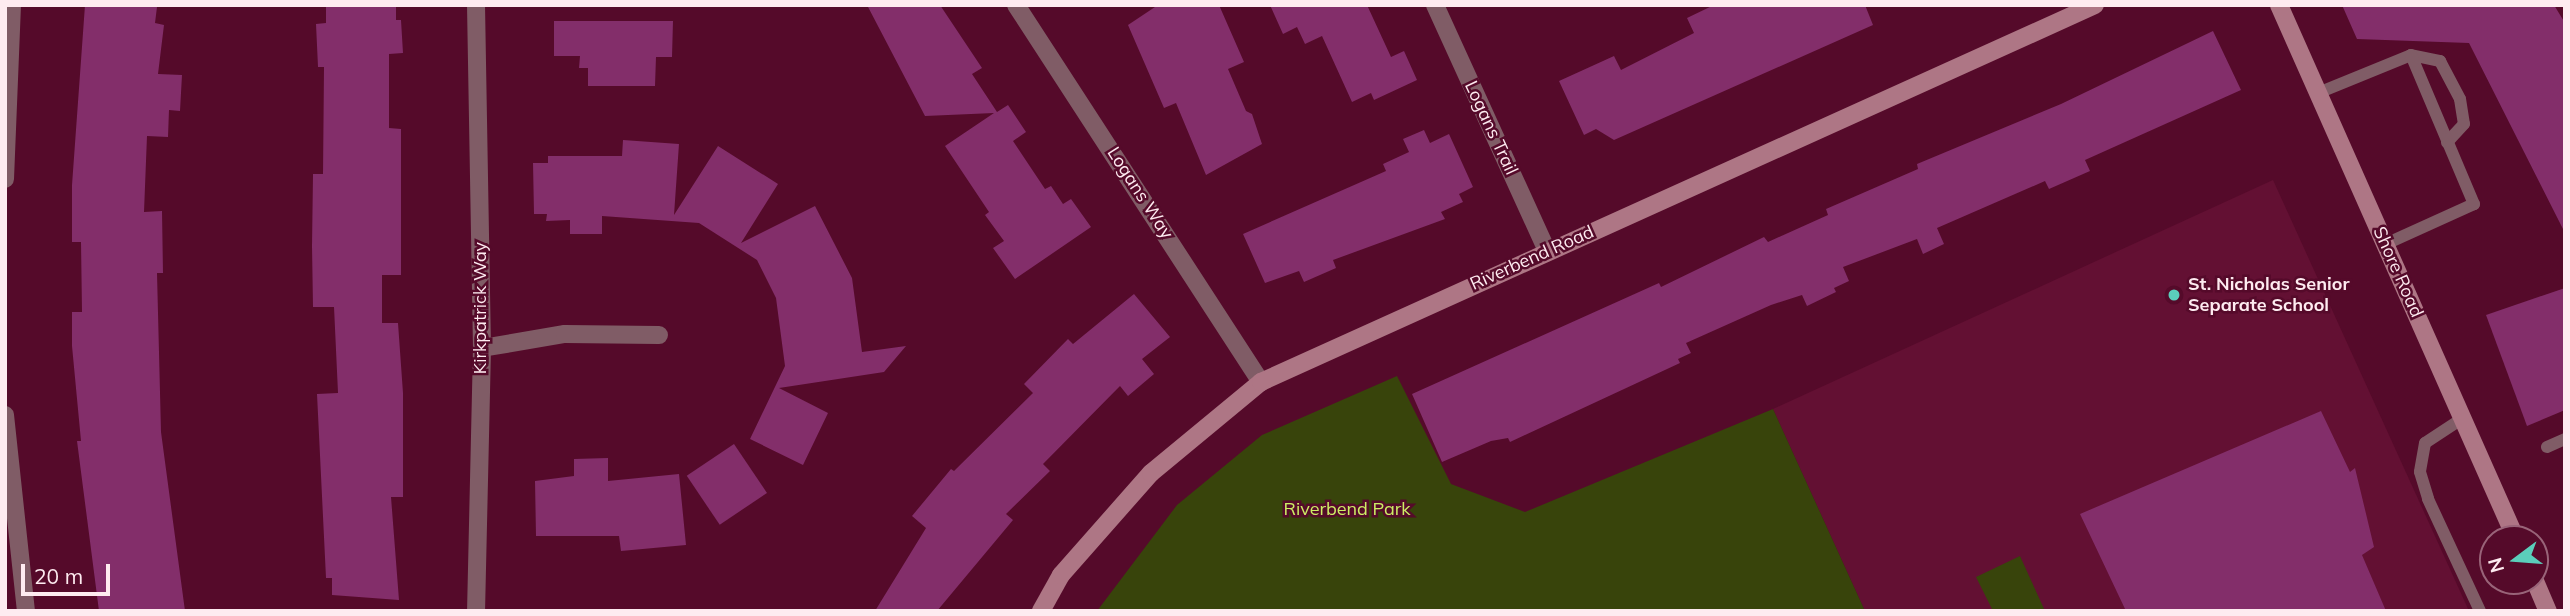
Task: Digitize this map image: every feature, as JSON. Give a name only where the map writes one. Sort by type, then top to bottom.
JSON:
[{"type":"street","points":[[5,179],[12,5]]},
{"type":"street","name":"Kirkpatrick Way","points":[[476,5],[482,348],[476,611]]},
{"type":"street","name":"Logans Way","points":[[1016,5],[1261,382]]},
{"type":"street","name":"Logans Trail","points":[[1435,5],[1547,251]]},
{"type":"street","name":"Riverbend Road","points":[[1041,611],[1061,575],[1151,473],[1261,382],[2095,5]]},
{"type":"street","name":"Shore Road","points":[[2279,5],[2510,525]]},
{"type":"street","points":[[482,348],[565,334],[659,335]]},
{"type":"street","points":[[5,415],[26,611]]},
{"type":"lane","points":[[2385,244],[2474,204],[2411,55]]},
{"type":"lane","points":[[2318,93],[2411,55],[2440,61],[2460,99],[2464,124],[2447,142]]},
{"type":"lane","points":[[2463,418],[2425,443],[2420,472],[2428,499],[2480,611]]},
{"type":"lane","points":[[2547,447],[2565,439]]},
{"type":"shaded area","name":"St. Nicholas Senior Separate School","points":[[2273,180],[2469,611],[1865,611],[1773,409]]},
{"type":"green space","name":"Riverbend Park","points":[[1397,376],[1451,484],[1525,512],[1773,409],[1865,611],[1097,611],[1177,505],[1262,435]]},
{"type":"green space","points":[[2020,556],[2045,611],[1993,611],[1976,577]]},
{"type":"building","points":[[85,5],[157,7],[155,23],[164,25],[158,74],[182,75],[180,111],[169,110],[168,137],[147,136],[144,212],[162,211],[163,273],[157,273],[161,432],[185,611],[99,611],[77,441],[81,441],[72,346],[72,312],[82,312],[81,242],[72,242],[72,185]]},
{"type":"building","points":[[326,5],[396,5],[396,20],[401,20],[403,53],[389,54],[389,128],[401,129],[401,275],[382,275],[382,323],[398,323],[403,393],[403,497],[391,497],[399,600],[332,595],[332,578],[326,578],[317,394],[338,393],[334,307],[313,307],[312,246],[313,174],[323,174],[324,67],[318,67],[316,24],[326,23]]},
{"type":"building","points":[[867,5],[940,5],[982,68],[972,74],[997,112],[1008,105],[1026,132],[1013,141],[1045,189],[1051,186],[1063,204],[1071,199],[1091,227],[1015,279],[993,248],[1004,241],[985,215],[989,212],[945,146],[994,113],[925,116]]},
{"type":"building","points":[[1158,5],[1219,5],[1244,62],[1228,69],[1246,111],[1252,114],[1262,144],[1206,175],[1176,103],[1164,108],[1128,25]]},
{"type":"building","points":[[1270,5],[1367,5],[1391,57],[1404,51],[1417,80],[1374,100],[1371,93],[1352,102],[1322,36],[1305,44],[1297,27],[1283,34]]},
{"type":"building","points":[[1714,5],[1865,5],[1873,25],[1614,140],[1596,129],[1584,135],[1559,81],[1614,56],[1621,70],[1694,33],[1687,18]]},
{"type":"building","points":[[2342,5],[2554,5],[2565,23],[2565,233],[2469,43],[2357,39]]},
{"type":"building","points":[[554,21],[673,21],[672,57],[656,57],[655,86],[588,86],[588,68],[579,68],[580,56],[554,56]]},
{"type":"building","points":[[2213,31],[2241,90],[2085,160],[2090,171],[2049,189],[2045,181],[1937,228],[1944,244],[1923,254],[1917,239],[1843,267],[1849,281],[1834,288],[1836,292],[1807,306],[1802,295],[1771,305],[1686,343],[1691,353],[1678,359],[1680,363],[1510,442],[1508,438],[1491,441],[1442,462],[1412,394],[1659,283],[1661,287],[1764,237],[1768,242],[1828,215],[1826,209],[1918,169],[1917,164],[2061,104]]},
{"type":"building","points":[[1424,130],[1430,143],[1449,134],[1473,187],[1459,194],[1463,202],[1441,212],[1445,219],[1333,260],[1336,268],[1304,282],[1299,271],[1265,283],[1243,234],[1386,171],[1383,164],[1409,152],[1403,139]]},
{"type":"building","points":[[623,140],[679,144],[674,215],[718,146],[778,184],[741,243],[815,206],[852,278],[862,352],[906,346],[884,372],[779,388],[828,413],[803,465],[750,439],[785,366],[776,298],[757,260],[699,223],[602,216],[602,234],[570,234],[570,220],[546,221],[547,214],[534,214],[533,163],[548,163],[548,156],[622,156]]},
{"type":"building","points":[[2565,288],[2565,410],[2527,426],[2486,315]]},
{"type":"building","points":[[1134,294],[1170,337],[1142,359],[1154,374],[1128,396],[1120,386],[1043,464],[1050,471],[1006,514],[1013,520],[937,611],[875,611],[926,528],[912,516],[951,469],[954,471],[1033,393],[1024,384],[1068,339],[1073,344]]},
{"type":"building","points":[[2321,411],[2350,472],[2355,468],[2374,547],[2362,555],[2386,611],[2126,611],[2080,514]]},
{"type":"building","points":[[734,444],[767,493],[720,525],[687,476]]},
{"type":"building","points":[[608,458],[608,481],[679,474],[686,545],[621,551],[619,536],[536,536],[535,481],[574,476],[574,459]]},
{"type":"place","name":"St. Nicholas Senior Separate School","points":[[2174,295]]}]
